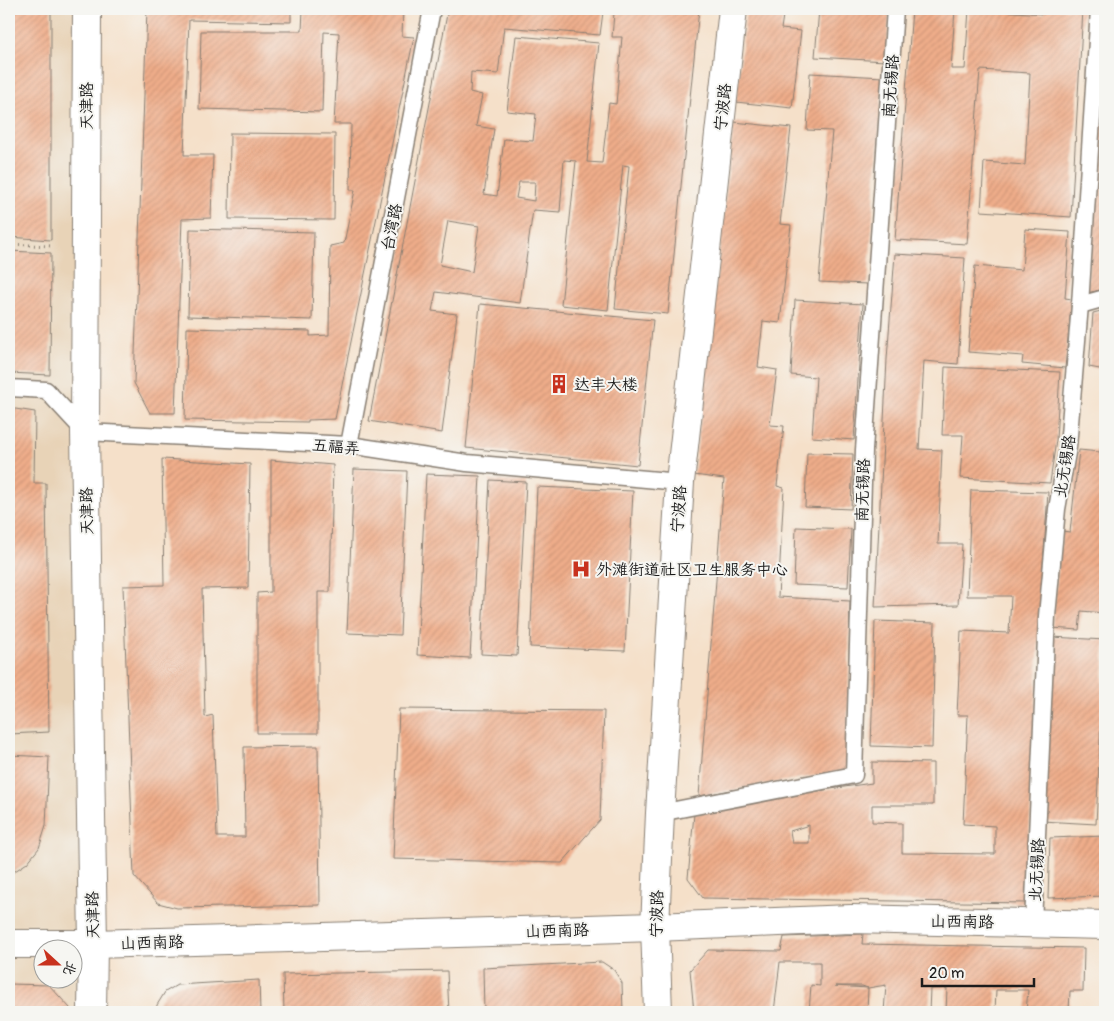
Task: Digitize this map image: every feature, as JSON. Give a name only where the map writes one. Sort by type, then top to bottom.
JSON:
[{"type":"street","name":"天津路","points":[[87,9],[85,432],[93,944],[92,1012]]},
{"type":"street","name":"宁波路","points":[[658,1012],[655,927],[680,482],[733,9]]},
{"type":"street","name":"山西南路","points":[[9,944],[93,944],[655,927],[851,918],[1105,925]]},
{"type":"lane","name":"台湾路","points":[[349,445],[432,9]]},
{"type":"lane","name":"南无锡路","points":[[660,813],[854,775],[864,450],[896,9]]},
{"type":"lane","name":"北无锡路","points":[[1033,923],[1047,616],[1057,510],[1068,447],[1080,305],[1098,9]]},
{"type":"lane","points":[[1080,305],[1105,298]]},
{"type":"lane","points":[[9,388],[46,390],[85,432]]},
{"type":"lane","name":"五福弄","points":[[85,432],[349,445],[467,463],[680,482]]},
{"type":"path","points":[[9,244],[85,247]]},
{"type":"shaded area","points":[[9,9],[87,9],[92,1012],[9,1012]]},
{"type":"building","points":[[9,9],[51,9],[51,240],[9,237]]},
{"type":"building","points":[[147,9],[291,9],[291,22],[189,20],[184,155],[213,155],[211,218],[182,219],[175,413],[150,413],[134,383]]},
{"type":"building","points":[[303,9],[403,9],[402,36],[414,37],[335,419],[308,420],[308,422],[185,420],[187,328],[310,331],[310,336],[329,335],[330,246],[344,243],[355,190],[350,190],[351,124],[334,124],[339,33],[324,32],[322,112],[199,109],[201,31],[302,31]]},
{"type":"building","points":[[448,9],[699,9],[668,314],[615,309],[629,166],[623,165],[608,310],[561,305],[576,161],[564,160],[560,212],[533,210],[520,303],[436,292],[432,311],[457,314],[442,433],[369,421]],"holes":[[[603,12],[614,13],[612,37],[622,37],[616,104],[609,103],[602,163],[587,162],[599,43],[516,36],[507,111],[536,114],[533,141],[504,139],[497,196],[484,194],[494,129],[476,126],[482,95],[470,92],[471,72],[498,74],[504,27],[600,35]],[[519,182],[535,182],[534,201],[516,198]],[[448,221],[479,226],[472,272],[440,265]]]},
{"type":"building","points":[[746,9],[784,9],[781,29],[801,31],[792,108],[736,102]]},
{"type":"building","points":[[819,9],[890,9],[886,61],[815,57]]},
{"type":"building","points":[[912,9],[955,9],[951,69],[965,69],[969,9],[1044,14],[1044,9],[1083,9],[1071,217],[981,211],[984,162],[1025,165],[1030,73],[980,70],[967,244],[895,240]]},
{"type":"building","points":[[1105,33],[1105,289],[1087,293]]},
{"type":"building","points":[[810,73],[883,77],[868,284],[819,282],[832,131],[807,130]]},
{"type":"building","points":[[734,122],[791,128],[780,224],[791,225],[780,323],[763,321],[758,367],[777,370],[770,425],[784,426],[777,486],[784,488],[778,597],[850,601],[847,770],[699,796],[724,479],[694,475]]},
{"type":"building","points":[[230,133],[335,134],[334,220],[229,219]]},
{"type":"building","points":[[190,229],[314,232],[312,320],[188,316]]},
{"type":"building","points":[[1025,229],[1070,232],[1065,298],[1072,299],[1065,368],[1022,364],[1023,356],[968,352],[975,266],[1022,270]]},
{"type":"building","points":[[9,251],[51,253],[50,375],[9,373]]},
{"type":"building","points":[[895,254],[965,258],[958,364],[924,361],[919,449],[942,450],[938,544],[962,544],[958,605],[875,607],[887,359]]},
{"type":"building","points":[[795,300],[863,304],[854,440],[812,437],[816,377],[791,375]]},
{"type":"building","name":"达丰大楼","points":[[480,304],[653,320],[638,465],[466,448]]},
{"type":"building","points":[[1105,310],[1105,370],[1089,367],[1093,313]]},
{"type":"building","points":[[945,367],[1060,372],[1056,440],[1050,483],[960,478],[963,435],[942,435]]},
{"type":"building","points":[[1104,402],[1105,613],[1081,611],[1079,630],[1052,628],[1062,531],[1070,532],[1079,450],[1100,452]]},
{"type":"building","points":[[9,408],[35,412],[34,483],[46,483],[49,732],[9,734]]},
{"type":"building","points":[[807,453],[853,454],[851,509],[805,507]]},
{"type":"building","points":[[162,459],[250,464],[248,588],[202,589],[205,717],[213,715],[217,837],[245,837],[244,747],[318,746],[320,905],[177,908],[158,903],[134,876],[123,586],[164,585]]},
{"type":"building","points":[[271,460],[333,465],[330,592],[318,592],[318,733],[257,733],[257,593],[271,592]]},
{"type":"building","points":[[354,469],[407,471],[400,635],[347,633]]},
{"type":"building","points":[[426,474],[480,476],[470,658],[417,655]]},
{"type":"building","points":[[490,480],[526,482],[517,656],[481,654]]},
{"type":"building","name":"外滩街道社区卫生服务中心","points":[[537,487],[633,491],[625,651],[530,647]]},
{"type":"building","points":[[971,490],[1048,492],[1026,903],[703,898],[688,878],[694,814],[782,796],[872,783],[872,762],[933,763],[933,805],[872,805],[872,822],[902,823],[902,853],[995,854],[995,826],[963,824],[968,715],[957,715],[961,631],[1009,633],[1011,596],[967,596]],"holes":[[[809,825],[809,843],[792,843],[790,831]]]},
{"type":"building","points":[[796,527],[851,529],[848,587],[794,585]]},
{"type":"building","points":[[875,621],[935,623],[932,748],[871,746]]},
{"type":"building","points":[[1052,637],[1105,640],[1096,824],[1042,821]]},
{"type":"building","points":[[399,709],[604,711],[600,820],[562,863],[393,859]]},
{"type":"building","points":[[9,755],[49,757],[46,826],[39,848],[27,863],[9,875]]},
{"type":"building","points":[[1105,836],[1105,896],[1048,898],[1050,838]]},
{"type":"building","points":[[863,934],[862,944],[1084,948],[1083,991],[1070,991],[1069,1012],[1026,1012],[1028,990],[996,990],[995,1012],[946,1012],[947,988],[930,989],[929,1012],[884,1012],[886,985],[868,988],[867,1012],[809,1012],[811,985],[820,986],[820,962],[780,962],[774,1012],[694,1012],[690,970],[708,950],[781,951],[784,937]],"holes":[[[835,986],[862,986],[868,988]]]},
{"type":"building","points":[[602,962],[614,970],[622,983],[623,1012],[484,1012],[483,968]]},
{"type":"building","points":[[447,971],[449,1012],[284,1012],[283,974]]},
{"type":"building","points":[[259,980],[260,1012],[156,1012],[157,1005],[165,992],[177,985]]},
{"type":"building","points":[[9,984],[32,985],[32,988],[52,988],[70,1008],[70,1012],[9,1012]]},
{"type":"place","name":"达丰大楼","points":[[559,384]]},
{"type":"place","name":"外滩街道社区卫生服务中心","points":[[581,569]]}]
